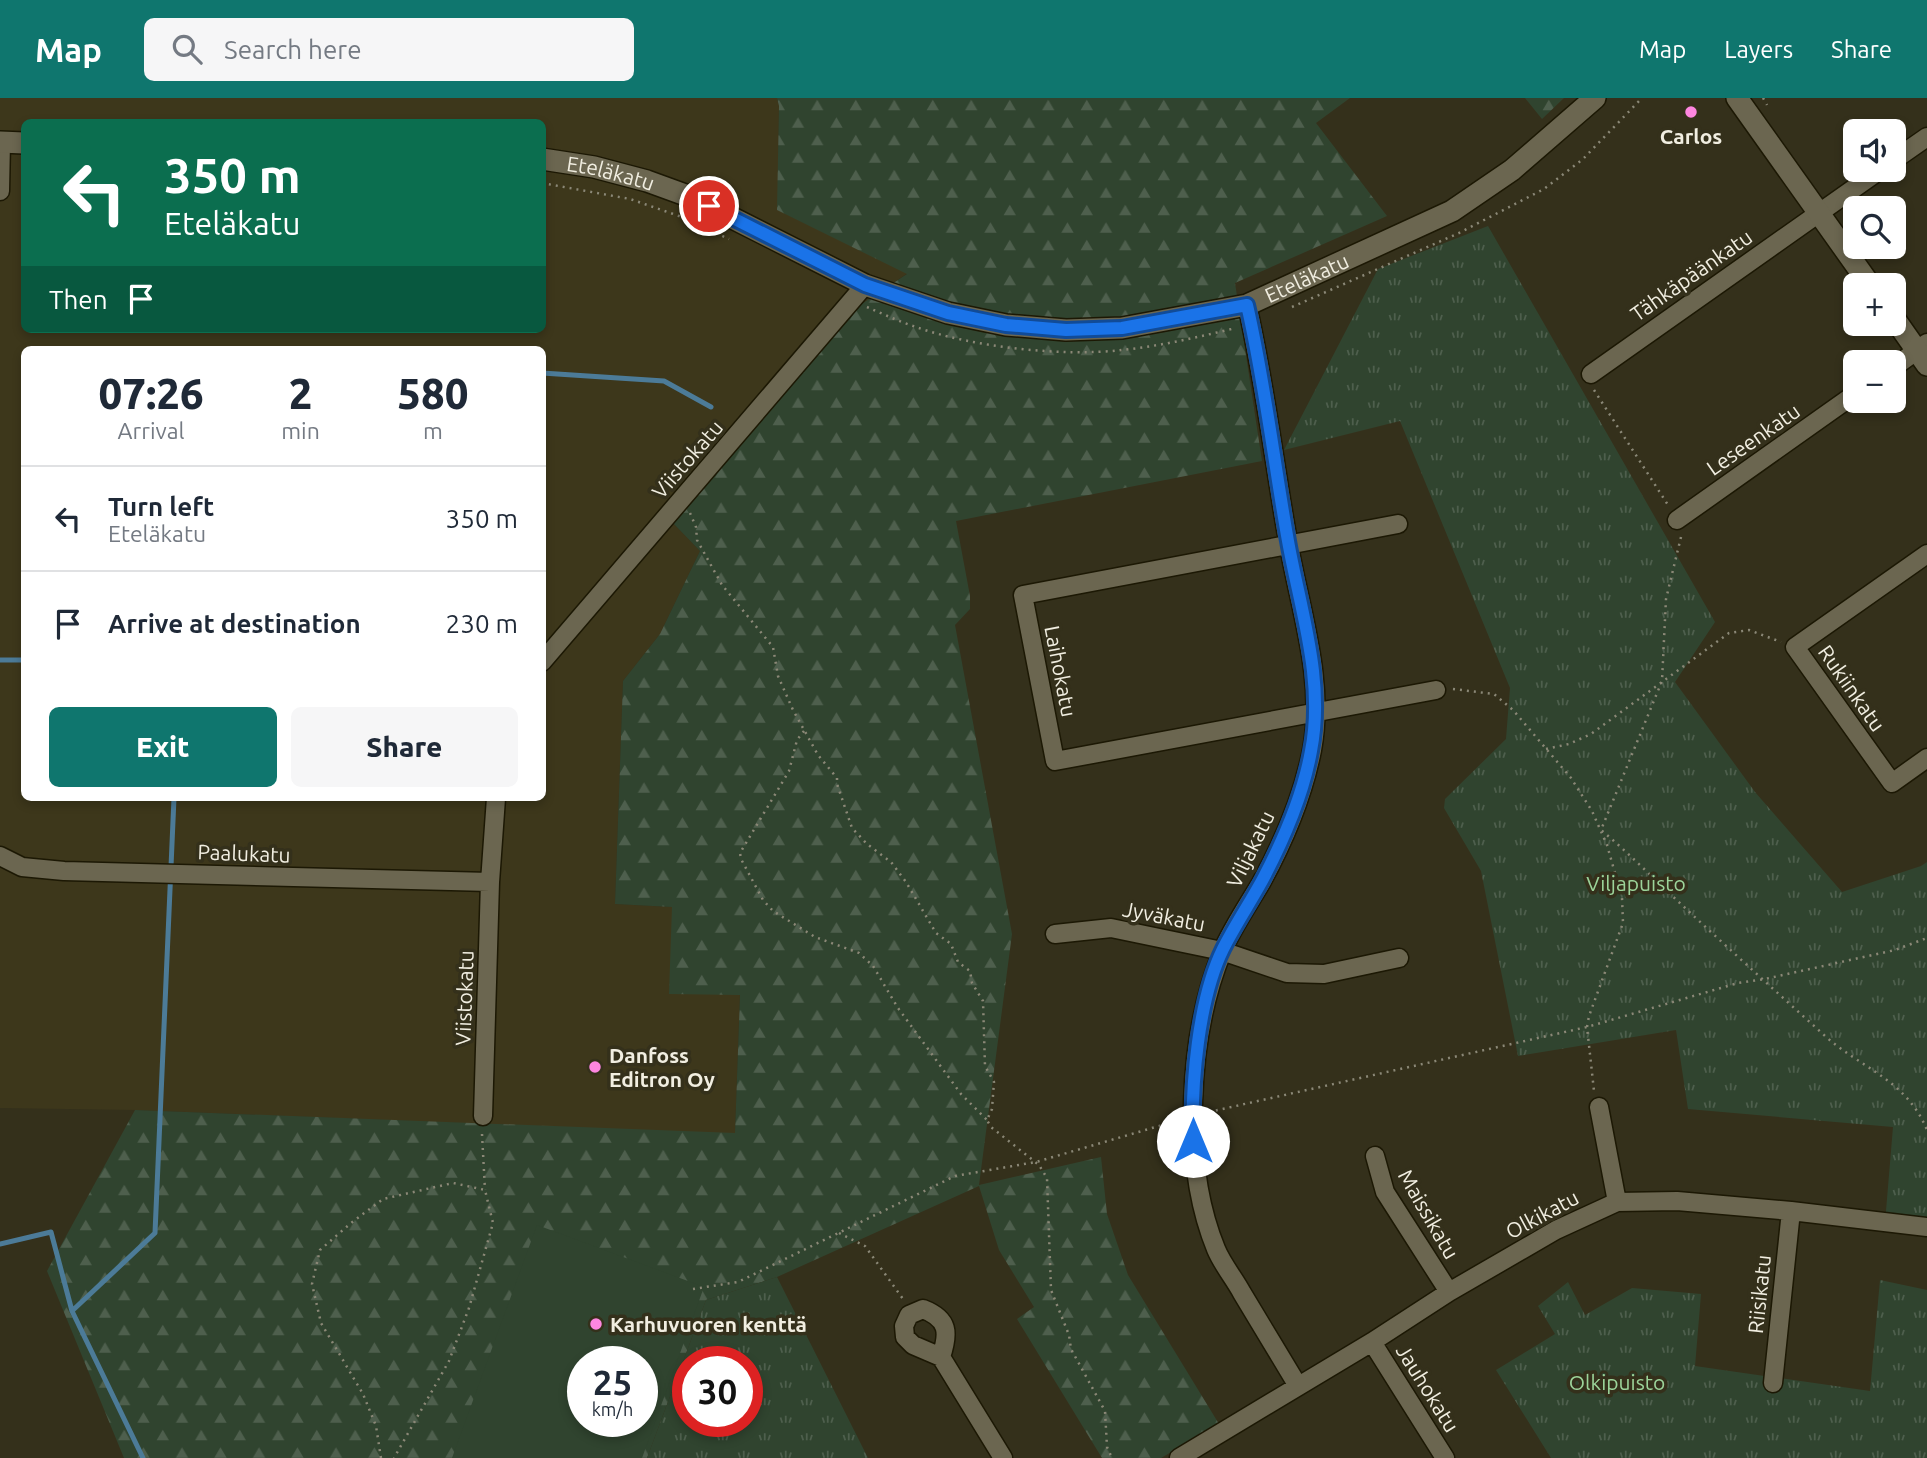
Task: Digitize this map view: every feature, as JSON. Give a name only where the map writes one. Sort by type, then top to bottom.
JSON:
[{"type":"main road","name":"Eteläkatu","points":[[546,160],[594,167],[647,181],[691,197],[858,293],[1006,325],[1066,330],[1122,328],[1249,315],[1452,211],[1512,170],[1595,98]]},
{"type":"main road","points":[[1737,98],[1861,273]]},
{"type":"main road","points":[[0,142],[21,143]]},
{"type":"main road","points":[[1906,332],[1924,353]]},
{"type":"street","points":[[1906,152],[1927,137]]},
{"type":"street","points":[[0,142],[0,191]]},
{"type":"street","name":"Tähkäpäänkatu","points":[[1591,374],[1863,182]]},
{"type":"street","name":"Viistokatu","points":[[546,657],[858,293]]},
{"type":"street","name":"Viljakatu","points":[[1249,315],[1312,661],[1315,714],[1312,750],[1284,837],[1222,951],[1198,1041],[1192,1116],[1198,1175],[1216,1250],[1298,1386]]},
{"type":"street","points":[[1906,361],[1924,353]]},
{"type":"street","name":"Leseenkatu","points":[[1677,520],[1843,402]]},
{"type":"street","points":[[1289,545],[1398,524]]},
{"type":"street","name":"Laihokatu","points":[[1289,545],[1023,595],[1055,761],[1315,714]]},
{"type":"street","name":"Rukiinkatu","points":[[1927,554],[1795,647],[1892,783],[1927,758]]},
{"type":"street","points":[[1315,714],[1436,690]]},
{"type":"street","name":"Viistokatu","points":[[483,1116],[490,882],[496,801]]},
{"type":"street","name":"Paalukatu","points":[[0,856],[22,867],[64,871],[490,882]]},
{"type":"street","name":"Jyväkatu","points":[[1055,934],[1111,928],[1222,951],[1287,972],[1324,974],[1399,958]]},
{"type":"street","points":[[1599,1107],[1616,1202]]},
{"type":"street","name":"Maissikatu","points":[[1375,1156],[1385,1192],[1449,1292]]},
{"type":"street","name":"Olkikatu","points":[[1179,1458],[1372,1342],[1449,1292],[1556,1230],[1616,1202],[1677,1201],[1791,1210],[1927,1227]]},
{"type":"street","name":"Riisikatu","points":[[1773,1383],[1791,1210]]},
{"type":"street","points":[[941,1357],[945,1344],[943,1322],[935,1314],[923,1309],[909,1315],[904,1326],[905,1337],[913,1345],[941,1357],[1003,1458]]},
{"type":"street","name":"Jauhokatu","points":[[1372,1342],[1445,1458]]},
{"type":"path","points":[[1285,310],[1459,233],[1544,189],[1583,159],[1642,98]]},
{"type":"path","points":[[546,184],[631,199],[679,216],[729,239]]},
{"type":"path","points":[[858,293],[931,331],[984,344],[1052,351],[1118,351],[1185,341],[1249,315]]},
{"type":"path","points":[[1591,374],[1591,386],[1677,520],[1681,534],[1666,598],[1662,681],[1601,830]]},
{"type":"path","points":[[683,498],[696,527],[697,540],[722,585],[773,647],[778,676],[804,731],[818,755],[837,778],[852,828],[867,844],[891,862],[936,933],[951,944],[958,962],[970,971],[972,984],[983,1001],[985,1066],[993,1083],[992,1108],[987,1121]]},
{"type":"path","points":[[1546,749],[1569,744],[1591,734],[1729,633],[1749,630],[1795,647]]},
{"type":"path","points":[[1436,690],[1461,689],[1494,694],[1513,710],[1571,778],[1607,845],[1622,898],[1623,923],[1587,1027],[1592,1082],[1599,1107]]},
{"type":"path","points":[[804,731],[797,740],[789,771],[740,853],[741,859],[763,900],[773,911],[815,937],[859,953],[873,966],[898,1008],[961,1094],[1000,1134],[1036,1162],[1047,1178],[1051,1290],[1069,1335],[1071,1349],[1105,1411],[1107,1447],[1112,1458]]},
{"type":"path","points":[[1601,830],[1635,858],[1666,890],[1826,1037],[1881,1073],[1919,1112],[1927,1130]]},
{"type":"path","points":[[693,1289],[738,1282],[955,1176],[1036,1162],[1228,1106],[1587,1027],[1738,983],[1895,950],[1927,939]]},
{"type":"path","points":[[394,1458],[449,1361],[469,1308],[493,1223],[485,1190],[481,1147],[483,1116]]},
{"type":"path","points":[[380,1458],[376,1426],[363,1394],[321,1323],[312,1284],[320,1250],[383,1199],[453,1183],[485,1190]]},
{"type":"path","points":[[839,1233],[866,1246],[914,1313]]},
{"type":"shaded area","points":[[0,98],[777,98],[778,210],[908,273],[848,313],[672,522],[700,551],[660,634],[623,681],[615,904],[672,907],[740,994],[735,1134],[135,1110],[0,1108]]},
{"type":"green space","points":[[777,98],[1350,98],[1316,123],[1387,216],[1235,283],[1262,461],[956,521],[970,609],[955,625],[1012,934],[979,1185],[1101,1157],[1107,1214],[1128,1275],[1219,1424],[1161,1458],[1102,1458],[1017,1319],[1034,1307],[999,1250],[979,1186],[777,1277],[706,1300],[689,1346],[672,1346],[672,1391],[658,1429],[658,1346],[567,1346],[567,1437],[655,1437],[647,1458],[124,1458],[47,1271],[135,1110],[735,1133],[740,995],[669,994],[672,907],[615,904],[623,681],[660,634],[700,551],[672,522],[848,313],[907,274],[777,210]]},
{"type":"green space","points":[[1525,98],[1564,98],[1542,119]]},
{"type":"green space","name":"Viljapuisto","points":[[1488,226],[1715,622],[1675,682],[1755,792],[1842,892],[1927,862],[1927,1220],[1885,1223],[1893,1127],[1688,1109],[1676,1030],[1518,1056],[1481,871],[1444,808],[1445,799],[1506,739],[1510,688],[1400,421],[1284,450],[1378,269]]},
{"type":"green space","name":"Karhuvuoren kenttä","points":[[537,1225],[704,1287],[683,1346],[672,1346],[672,1375],[658,1414],[658,1346],[567,1346],[567,1437],[650,1437],[642,1458],[452,1458]]},
{"type":"green space","points":[[777,1277],[868,1458],[647,1458],[655,1437],[658,1437],[658,1429],[672,1391],[672,1437],[763,1437],[763,1346],[689,1346],[706,1300]]},
{"type":"green space","name":"Olkipuisto","points":[[1880,1280],[1927,1290],[1927,1458],[1551,1458],[1496,1370],[1555,1334],[1538,1306],[1568,1282],[1585,1315],[1632,1288],[1701,1294],[1695,1366],[1870,1391]]},
{"type":"waterway","points":[[546,373],[664,381],[711,407]]},
{"type":"waterway","points":[[0,660],[21,660]]},
{"type":"waterway","points":[[143,1458],[72,1311],[155,1233],[174,801]]},
{"type":"waterway","points":[[0,1244],[51,1232],[72,1311]]},
{"type":"place","name":"Carlos","points":[[1691,112]]},
{"type":"place","name":"Danfoss Editron Oy","points":[[595,1067]]},
{"type":"place","name":"Karhuvuoren kenttä","points":[[596,1324]]},
{"type":"route","points":[[709,206],[865,285],[948,313],[1006,325],[1066,330],[1122,328],[1247,305],[1312,661],[1315,714],[1312,750],[1284,837],[1222,951],[1208,997],[1198,1041],[1192,1116],[1193,1141]]}]
